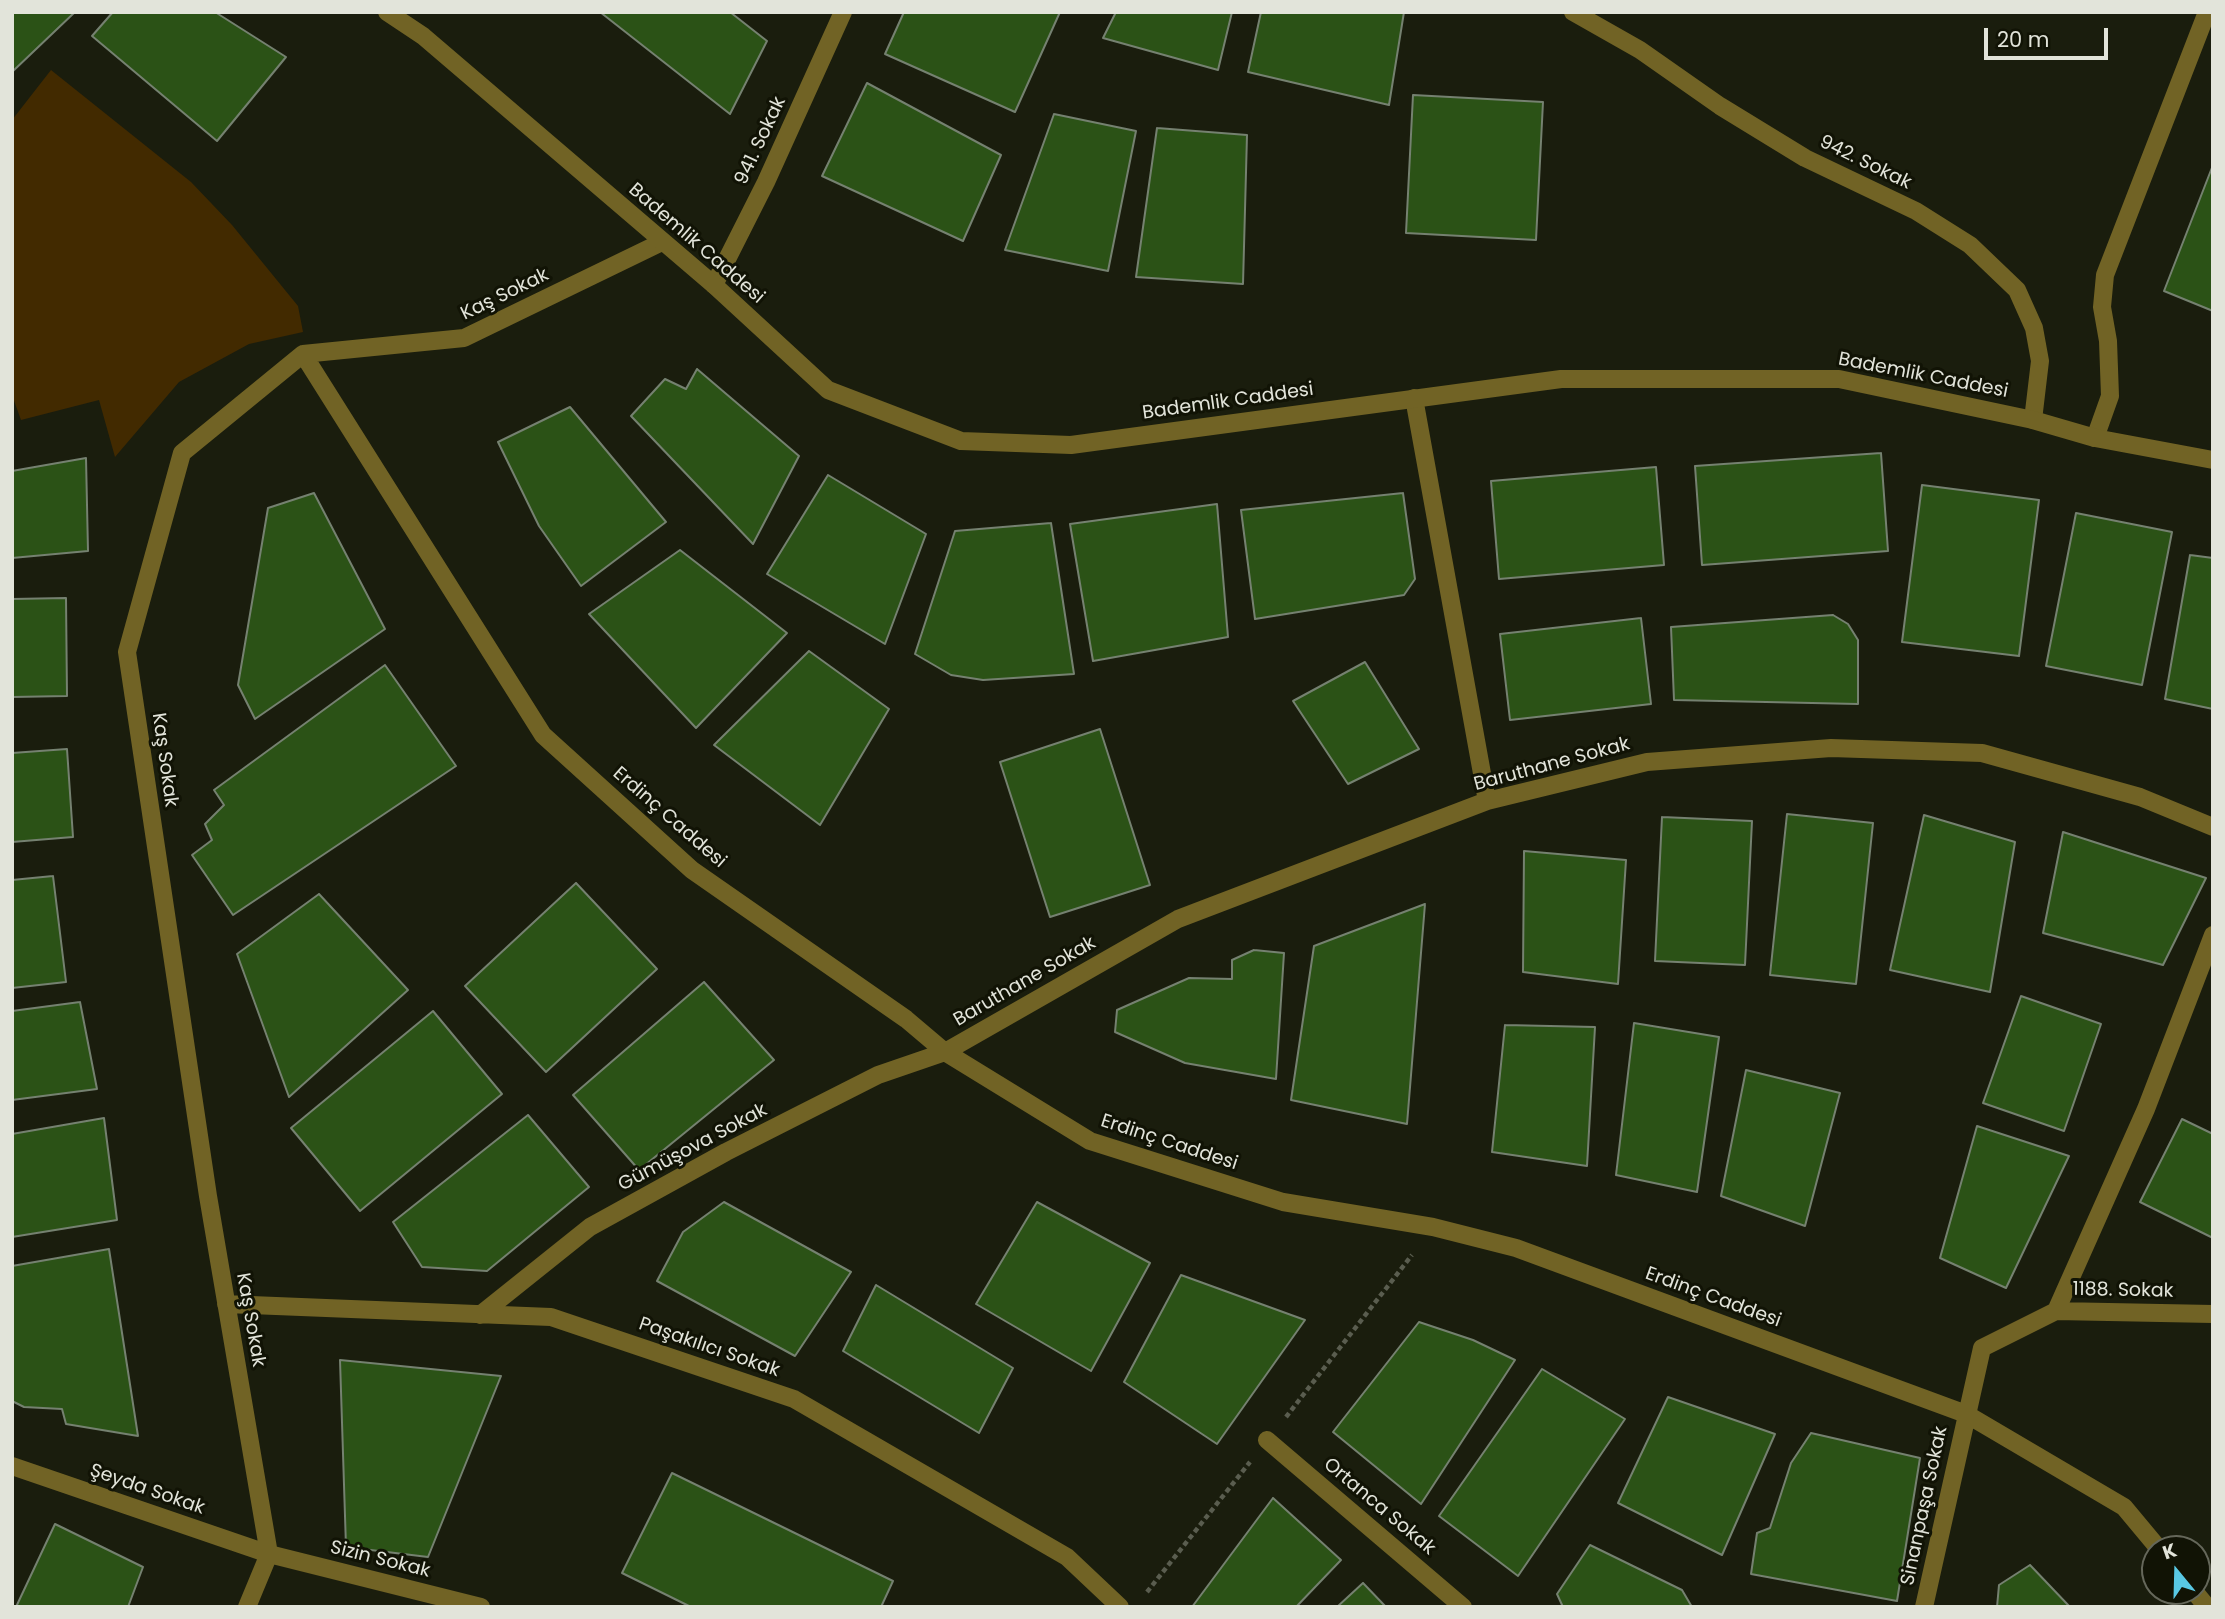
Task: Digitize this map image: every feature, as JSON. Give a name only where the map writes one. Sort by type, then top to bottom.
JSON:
[{"type":"street","name":"Bademlik Caddesi","points":[[387,12],[423,36],[714,285],[828,390],[961,441],[1071,445],[1561,379],[1839,379],[2034,420],[2095,438],[2213,460]]},
{"type":"street","name":"941. Sokak","points":[[714,285],[766,182],[843,12]]},
{"type":"street","name":"942. Sokak","points":[[1573,12],[1640,50],[1720,106],[1805,158],[1916,211],[1970,245],[2017,290],[2034,328],[2040,361],[2034,420]]},
{"type":"street","points":[[2095,438],[2110,396],[2108,341],[2102,307],[2105,275],[2207,12]]},
{"type":"street","name":"Kaş Sokak","points":[[269,1554],[226,1304],[127,652],[182,453],[303,354],[464,338],[663,242]]},
{"type":"street","name":"Erdinç Caddesi","points":[[303,354],[433,556],[543,735],[692,870],[906,1019],[945,1052],[1090,1140],[1283,1202],[1433,1227],[1516,1248],[1966,1414],[2124,1507],[2147,1535]]},
{"type":"street","points":[[1414,398],[1487,801]]},
{"type":"street","name":"Baruthane Sokak","points":[[945,1052],[1178,919],[1487,801],[1647,762],[1831,748],[1982,753],[2140,797],[2213,827]]},
{"type":"street","points":[[2056,1311],[2146,1109],[2213,935]]},
{"type":"street","name":"Gümüşova Sokak","points":[[480,1315],[590,1227],[726,1152],[878,1075],[945,1052]]},
{"type":"street","name":"Paşakılıcı Sokak","points":[[226,1304],[551,1317],[794,1399],[1067,1557],[1120,1607]]},
{"type":"street","name":"1188. Sokak","points":[[1966,1414],[1982,1348],[2056,1311],[2213,1314]]},
{"type":"street","name":"Sinanpaşa Sokak","points":[[1924,1607],[1938,1556],[1966,1414]]},
{"type":"street","name":"Ortanca Sokak","points":[[1267,1440],[1463,1607]]},
{"type":"street","name":"Şeyda Sokak","points":[[12,1466],[269,1554]]},
{"type":"street","points":[[247,1607],[269,1554]]},
{"type":"street","name":"Sizin Sokak","points":[[269,1554],[481,1607]]},
{"type":"shaded area","points":[[51,70],[191,182],[232,225],[298,306],[303,332],[249,344],[179,382],[115,457],[99,400],[21,420],[12,395],[12,120]]},
{"type":"building","points":[[12,12],[75,12],[12,72]]},
{"type":"building","points":[[113,12],[215,12],[286,57],[217,141],[92,36]]},
{"type":"building","points":[[600,12],[730,12],[767,41],[730,114]]},
{"type":"building","points":[[904,12],[1060,12],[1015,112],[885,54]]},
{"type":"building","points":[[1116,12],[1232,12],[1218,70],[1103,38]]},
{"type":"building","points":[[1261,12],[1404,12],[1389,105],[1248,72]]},
{"type":"building","points":[[867,83],[1001,155],[963,241],[822,176]]},
{"type":"building","points":[[1413,95],[1543,102],[1536,240],[1406,233]]},
{"type":"building","points":[[1054,114],[1136,131],[1108,271],[1005,250]]},
{"type":"building","points":[[1157,128],[1247,135],[1243,284],[1136,277]]},
{"type":"building","points":[[2213,165],[2213,311],[2164,291]]},
{"type":"building","points":[[697,369],[799,456],[753,544],[631,416],[665,379],[686,389]]},
{"type":"building","points":[[570,407],[666,522],[581,586],[539,526],[498,442]]},
{"type":"building","points":[[1881,453],[1888,551],[1702,565],[1695,466]]},
{"type":"building","points":[[86,458],[88,551],[12,558],[12,471]]},
{"type":"building","points":[[1656,467],[1664,565],[1499,579],[1491,481]]},
{"type":"building","points":[[828,475],[926,534],[885,644],[767,574]]},
{"type":"building","points":[[1922,485],[2039,500],[2019,656],[1902,642]]},
{"type":"building","points":[[314,493],[385,629],[255,719],[238,685],[268,508]]},
{"type":"building","points":[[1403,493],[1415,579],[1404,595],[1255,619],[1241,510]]},
{"type":"building","points":[[1217,504],[1228,637],[1093,661],[1070,524]]},
{"type":"building","points":[[2076,513],[2172,532],[2142,685],[2046,666]]},
{"type":"building","points":[[1051,523],[1074,674],[983,680],[951,675],[915,654],[955,531]]},
{"type":"building","points":[[680,550],[787,633],[696,728],[589,614]]},
{"type":"building","points":[[2190,555],[2213,558],[2213,709],[2165,699]]},
{"type":"building","points":[[66,598],[67,696],[12,697],[12,599]]},
{"type":"building","points":[[1833,615],[1848,624],[1858,640],[1858,704],[1674,700],[1671,627]]},
{"type":"building","points":[[1641,618],[1651,704],[1510,720],[1500,634]]},
{"type":"building","points":[[809,651],[889,709],[820,825],[714,745]]},
{"type":"building","points":[[1365,662],[1419,749],[1348,784],[1293,701]]},
{"type":"building","points":[[385,665],[456,766],[233,915],[192,855],[212,840],[205,824],[224,805],[214,790]]},
{"type":"building","points":[[1100,729],[1150,885],[1050,917],[1000,762]]},
{"type":"building","points":[[67,749],[73,837],[12,842],[12,753]]},
{"type":"building","points":[[1787,814],[1873,823],[1856,984],[1770,975]]},
{"type":"building","points":[[1924,815],[2015,842],[1990,992],[1890,970]]},
{"type":"building","points":[[1662,817],[1752,821],[1745,965],[1655,961]]},
{"type":"building","points":[[2063,832],[2206,878],[2163,965],[2043,933]]},
{"type":"building","points":[[1524,851],[1626,860],[1618,984],[1523,972]]},
{"type":"building","points":[[53,876],[66,982],[12,988],[12,880]]},
{"type":"building","points":[[576,883],[657,969],[546,1072],[465,986]]},
{"type":"building","points":[[319,894],[408,990],[289,1097],[237,954]]},
{"type":"building","points":[[1425,904],[1407,1124],[1291,1100],[1314,946]]},
{"type":"building","points":[[1254,950],[1284,953],[1276,1079],[1185,1063],[1115,1032],[1117,1010],[1189,978],[1232,979],[1232,960]]},
{"type":"building","points":[[704,982],[774,1060],[639,1170],[573,1095]]},
{"type":"building","points":[[2021,996],[2101,1024],[2064,1131],[1983,1103]]},
{"type":"building","points":[[80,1002],[97,1089],[12,1100],[12,1011]]},
{"type":"building","points":[[433,1011],[502,1094],[360,1211],[291,1128]]},
{"type":"building","points":[[1634,1023],[1719,1037],[1697,1192],[1616,1175]]},
{"type":"building","points":[[1505,1025],[1595,1027],[1587,1166],[1492,1152]]},
{"type":"building","points":[[1746,1070],[1840,1093],[1805,1226],[1721,1196]]},
{"type":"building","points":[[528,1115],[589,1187],[487,1271],[422,1267],[393,1222]]},
{"type":"building","points":[[104,1118],[117,1220],[12,1237],[12,1134]]},
{"type":"building","points":[[2182,1119],[2213,1134],[2213,1238],[2140,1202]]},
{"type":"building","points":[[1977,1126],[2069,1156],[2006,1288],[1940,1258]]},
{"type":"building","points":[[724,1202],[851,1272],[795,1356],[657,1281],[683,1232]]},
{"type":"building","points":[[1037,1202],[1150,1263],[1091,1371],[976,1304]]},
{"type":"building","points":[[109,1249],[138,1436],[66,1424],[62,1409],[24,1407],[12,1401],[12,1266]]},
{"type":"building","points":[[1181,1275],[1305,1320],[1217,1444],[1124,1382]]},
{"type":"building","points":[[876,1285],[1013,1368],[979,1433],[843,1351]]},
{"type":"building","points":[[1419,1322],[1473,1340],[1515,1360],[1421,1504],[1333,1432]]},
{"type":"building","points":[[340,1360],[501,1376],[428,1557],[346,1547]]},
{"type":"building","points":[[1542,1369],[1625,1419],[1518,1576],[1439,1516]]},
{"type":"building","points":[[1668,1397],[1775,1434],[1722,1555],[1618,1503]]},
{"type":"building","points":[[1811,1433],[1920,1458],[1897,1601],[1751,1574],[1757,1533],[1770,1528],[1791,1463]]},
{"type":"building","points":[[672,1473],[893,1581],[881,1607],[691,1607],[622,1573]]},
{"type":"building","points":[[1273,1498],[1341,1560],[1296,1607],[1192,1607]]},
{"type":"building","points":[[55,1524],[143,1567],[128,1607],[16,1607]]},
{"type":"building","points":[[1590,1545],[1682,1590],[1692,1607],[1563,1607],[1557,1594]]},
{"type":"building","points":[[2030,1565],[2070,1607],[1997,1607],[1999,1585]]},
{"type":"building","points":[[1363,1583],[1386,1607],[1337,1607]]}]
